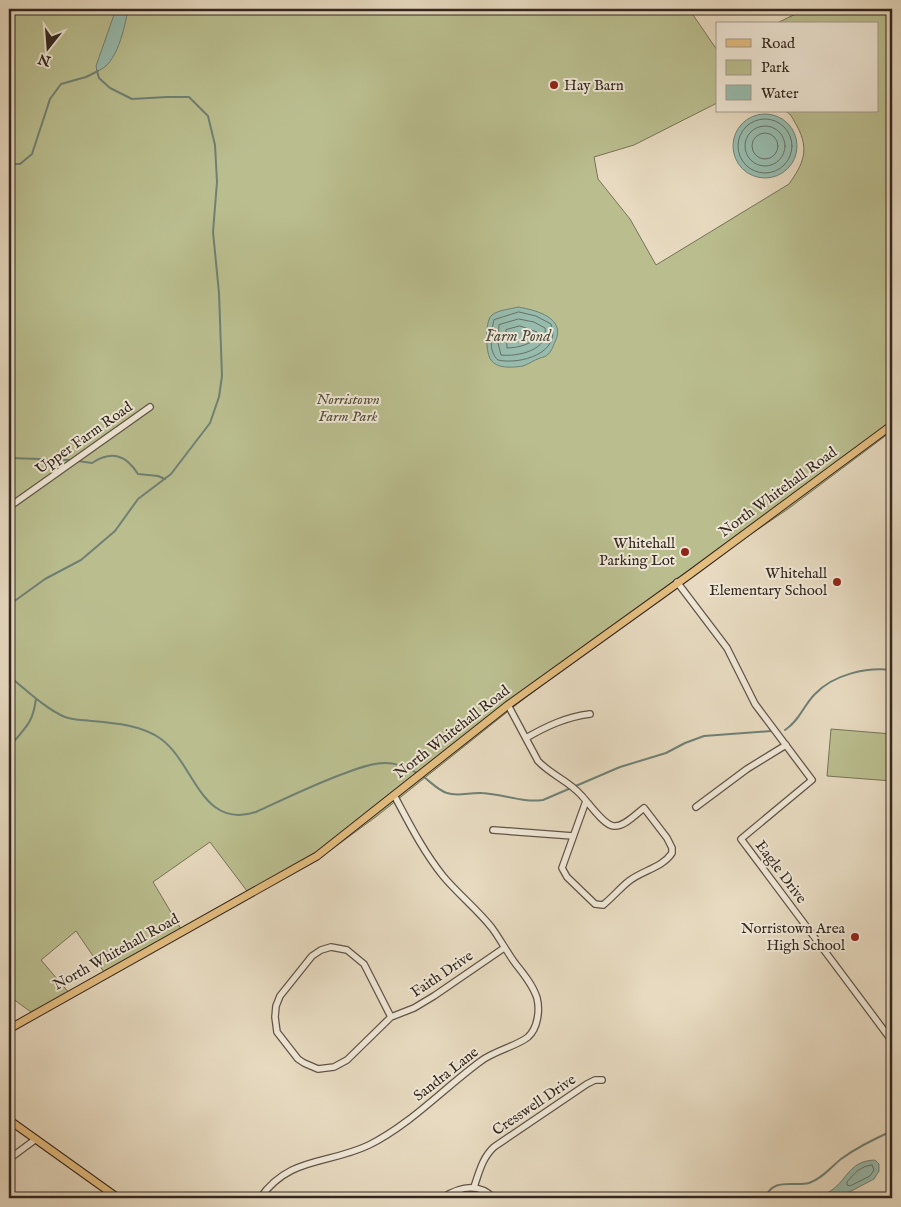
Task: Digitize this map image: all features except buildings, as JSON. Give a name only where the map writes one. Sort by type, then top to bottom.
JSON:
[{"type":"main road","name":"North Whitehall Road","points":[[9,1029],[318,856],[508,705],[892,425]]},
{"type":"main road","points":[[9,1120],[118,1198]]},
{"type":"street","name":"Upper Farm Road","points":[[9,507],[150,407]]},
{"type":"street","name":"Eagle Drive","points":[[678,582],[722,640],[755,704],[812,780],[741,839],[892,1042]]},
{"type":"street","points":[[508,705],[538,761],[545,769],[575,788],[610,826],[620,826],[644,808],[667,838],[672,848],[672,853],[656,867],[630,880],[608,901],[598,906],[564,873],[563,862],[586,801]]},
{"type":"street","points":[[526,738],[573,716],[590,714]]},
{"type":"street","points":[[696,807],[747,769],[786,745]]},
{"type":"street","name":"Sandra Lane","points":[[260,1198],[268,1187],[294,1168],[342,1155],[376,1140],[410,1118],[483,1060],[529,1036],[536,1022],[539,1012],[537,998],[526,978],[492,928],[456,890],[425,852],[394,795]]},
{"type":"street","points":[[493,830],[573,836]]},
{"type":"street","name":"Faith Drive","points":[[391,1017],[364,964],[347,950],[331,947],[316,953],[280,996],[276,1006],[275,1023],[277,1032],[298,1059],[310,1066],[327,1069],[347,1060],[391,1017],[414,1008],[434,996],[504,948]]},
{"type":"street","name":"Cresswell Drive","points":[[474,1187],[489,1151],[587,1084],[596,1080],[602,1080]]},
{"type":"street","points":[[9,1159],[36,1139]]},
{"type":"street","points":[[442,1198],[456,1190],[474,1187],[494,1198]]},
{"type":"green space","name":"Norristown Farm Park","points":[[9,9],[689,9],[716,49],[716,104],[634,145],[594,157],[598,179],[630,219],[656,265],[789,184],[798,170],[804,150],[797,126],[791,115],[787,112],[878,112],[878,22],[779,22],[806,9],[892,9],[892,431],[788,509],[698,570],[604,639],[521,701],[377,816],[328,852],[250,895],[210,842],[153,882],[184,934],[104,972],[76,931],[41,960],[70,994],[31,1012],[9,996]]},
{"type":"green space","points":[[831,729],[892,734],[892,781],[827,776]]},
{"type":"water","points":[[116,9],[128,9],[122,35],[110,62],[104,68],[97,71],[96,66]]},
{"type":"water","points":[[765,114],[783,120],[791,128],[797,146],[791,164],[783,172],[765,178],[747,172],[739,164],[733,146],[739,128],[747,120]]},
{"type":"water","name":"Farm Pond","points":[[518,307],[533,310],[548,317],[557,327],[558,334],[551,351],[546,356],[523,366],[503,367],[494,363],[489,356],[487,341],[488,322],[495,313]]},
{"type":"water","points":[[875,1160],[879,1164],[879,1171],[874,1179],[838,1198],[805,1198],[827,1193],[853,1168],[866,1161]]},
{"type":"waterway","points":[[9,605],[45,579],[81,560],[115,531],[138,499],[171,474],[210,423],[219,397],[222,376],[219,293],[213,232],[217,182],[215,145],[208,116],[189,97],[132,99],[110,88],[99,78],[97,71]]},
{"type":"waterway","points":[[9,164],[20,164],[32,154],[50,99],[61,84],[86,77],[98,71]]},
{"type":"waterway","points":[[78,461],[92,463],[106,457],[118,456],[129,462],[138,474],[158,476],[165,479]]},
{"type":"waterway","points":[[9,458],[71,460]]},
{"type":"waterway","points":[[785,730],[794,722],[815,694],[832,681],[851,673],[882,669],[892,670]]},
{"type":"waterway","points":[[9,676],[43,704],[65,717],[128,726],[153,734],[161,739],[173,750],[201,792],[223,812],[238,815],[256,812],[329,779],[374,764],[393,764],[417,773]]},
{"type":"waterway","points":[[9,748],[30,721],[36,699]]},
{"type":"waterway","points":[[421,775],[443,792],[451,794],[482,793],[535,801],[543,800],[620,767],[666,753],[704,736],[771,731]]},
{"type":"waterway","points":[[765,1198],[769,1191],[778,1185],[803,1184],[814,1181],[853,1151],[892,1131]]},
{"type":"place","name":"Hay Barn","points":[[554,85]]},
{"type":"place","name":"Whitehall Parking Lot","points":[[685,552]]},
{"type":"place","name":"Whitehall Elementary School","points":[[837,582]]},
{"type":"place","name":"Norristown Area High School","points":[[855,937]]}]
